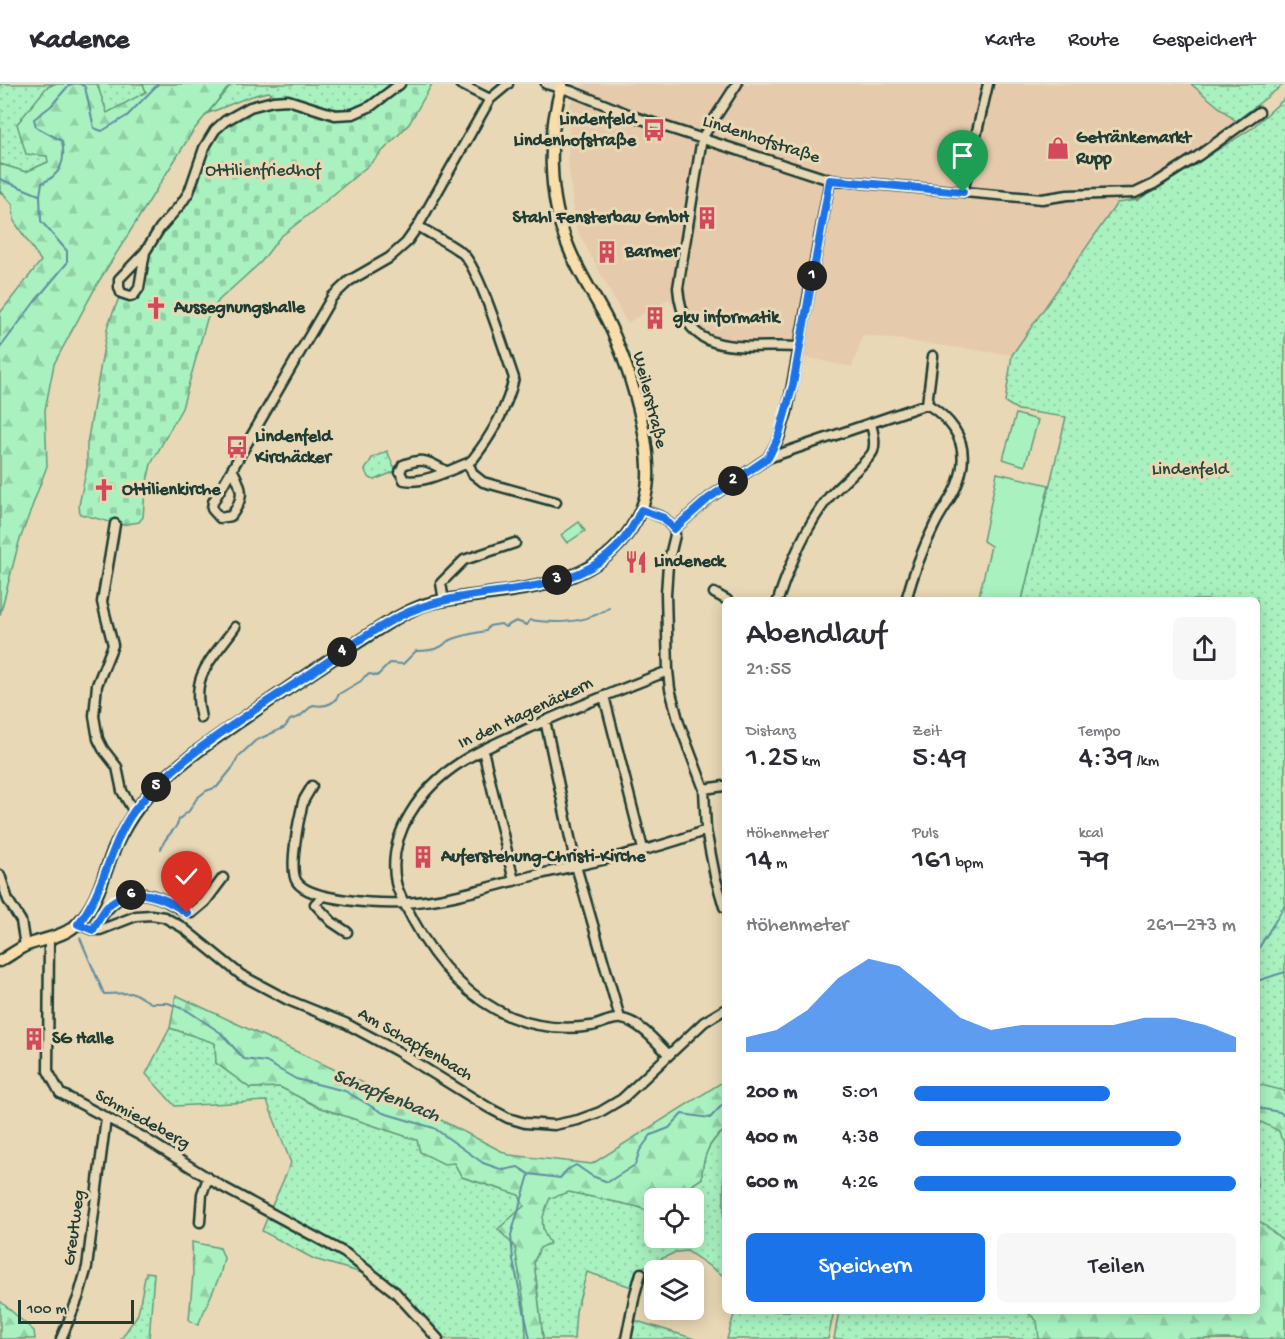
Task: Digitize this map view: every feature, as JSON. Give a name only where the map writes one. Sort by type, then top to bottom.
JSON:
[{"type":"main road","name":"Weilerstraße","points":[[0,961],[25,946],[64,933],[78,924],[97,894],[113,853],[134,812],[156,786],[181,764],[294,685],[399,616],[428,603],[533,586],[586,570],[618,546],[630,531],[641,510],[648,482],[646,447],[632,387],[621,354],[608,322],[569,248],[555,201],[552,152],[556,106],[561,86]]},
{"type":"street","points":[[145,252],[140,288],[134,295],[121,293],[119,279],[145,252],[160,228],[189,192],[209,138],[215,130],[236,114],[261,104],[288,100],[335,115],[353,114],[371,106],[400,84]]},
{"type":"street","points":[[460,84],[490,99]]},
{"type":"street","points":[[232,470],[240,485],[242,498],[231,516],[220,518],[214,513],[212,505],[232,470],[332,297],[349,281],[389,258],[406,243],[490,99],[508,84]]},
{"type":"street","name":"Lindenhofstraße","points":[[546,84],[561,86],[638,118],[830,180],[1042,198],[1135,193],[1154,184],[1198,156],[1258,112]]},
{"type":"street","points":[[737,84],[702,138],[678,288],[679,305],[688,325],[702,338],[714,344],[727,347],[799,347]]},
{"type":"street","points":[[963,192],[988,84]]},
{"type":"street","points":[[768,458],[787,412],[830,180]]},
{"type":"street","points":[[418,226],[464,254],[474,270],[514,378],[511,392],[491,434],[480,451],[468,463],[446,471],[411,481],[404,480],[400,472],[403,465],[418,460],[429,462],[446,471]]},
{"type":"street","points":[[927,404],[933,356]]},
{"type":"street","points":[[674,529],[709,498],[768,458],[827,436],[871,424],[927,404]]},
{"type":"street","points":[[907,597],[916,568],[934,526],[958,483],[963,463],[960,441],[953,427],[943,415],[927,404]]},
{"type":"street","points":[[779,597],[798,549],[816,515],[841,484],[870,457],[875,443],[871,424]]},
{"type":"street","points":[[468,463],[473,474],[483,482],[556,502]]},
{"type":"street","points":[[641,510],[664,518],[674,529],[666,594],[668,671],[679,723],[704,789],[706,830],[722,900]]},
{"type":"street","points":[[115,524],[102,602],[113,645],[98,685],[94,716],[98,739],[117,767],[122,791],[134,812]]},
{"type":"street","points":[[444,601],[441,583],[464,560],[515,543]]},
{"type":"street","points":[[714,593],[722,597]]},
{"type":"street","points":[[201,718],[197,688],[200,677],[236,627]]},
{"type":"street","name":"In den Hagenäckern","points":[[620,1018],[592,1026],[553,1028],[533,1024],[494,1009],[448,972],[426,943],[404,903],[394,867],[397,846],[404,825],[419,800],[436,780],[460,762],[545,720],[668,671]]},
{"type":"street","points":[[604,696],[643,849]]},
{"type":"street","points":[[545,720],[576,866],[620,1018],[650,1036],[668,1054]]},
{"type":"street","points":[[483,750],[514,880]]},
{"type":"street","points":[[312,786],[304,801],[293,867],[297,882],[323,896],[349,900],[404,903],[475,891],[643,849],[706,830]]},
{"type":"street","points":[[704,789],[722,786]]},
{"type":"street","points":[[0,875],[8,900],[21,921],[25,946]]},
{"type":"street","points":[[78,924],[93,930],[110,904],[118,898],[130,895],[151,895],[187,913],[192,913],[205,902],[223,878]]},
{"type":"street","points":[[323,896],[315,904],[332,922],[347,932]]},
{"type":"street","name":"Am Schapfenbach","points":[[93,930],[100,930],[136,916],[164,917],[182,927],[241,975],[288,1000],[345,1023],[489,1108],[508,1118],[525,1123],[554,1125],[600,1112],[622,1099],[704,1022],[722,1011]]},
{"type":"street","name":"Schmiedeberg","points":[[49,939],[48,1071],[60,1093],[141,1136],[207,1178],[345,1253],[395,1293],[438,1339]]},
{"type":"street","name":"Greutweg","points":[[61,1339],[78,1298],[87,1267],[106,1118]]},
{"type":"street","points":[[200,1222],[202,1194],[207,1178]]},
{"type":"street","points":[[626,1339],[641,1273]]},
{"type":"shaded area","points":[[584,84],[1191,84],[1236,121],[1117,203],[1012,355],[863,335],[852,367],[789,354],[730,354],[689,333],[669,299],[627,323],[576,228],[568,162],[570,104]]},
{"type":"green space","points":[[0,84],[54,84],[46,88],[48,162],[26,172],[0,164]]},
{"type":"green space","points":[[54,84],[97,84],[107,113],[146,92],[143,84],[231,84],[193,131],[99,281],[54,364],[45,410],[47,466],[19,542],[0,615],[0,313],[41,261],[14,221],[13,205],[2,192],[0,193],[0,164],[26,172],[48,162],[47,156],[26,154],[17,124],[46,88]]},
{"type":"green space","points":[[97,84],[143,84],[147,92],[107,114]]},
{"type":"green space","points":[[231,84],[391,84],[368,102],[345,109],[288,98],[276,98],[269,92],[246,98],[208,113]]},
{"type":"green space","name":"Ottilienfriedhof","points":[[400,84],[432,84],[409,124],[370,164],[280,237],[261,262],[219,300],[207,319],[182,408],[151,464],[145,490],[143,517],[139,522],[121,525],[80,514],[79,505],[87,467],[87,444],[108,325],[121,293],[134,295],[144,259],[176,211],[200,159],[225,121],[273,101],[353,114]]},
{"type":"green space","points":[[1191,84],[1284,84],[1236,121]]},
{"type":"green space","name":"Lindenfeld","points":[[1285,98],[1285,1339],[834,1339],[838,1314],[1260,1314],[1260,597],[1023,597],[1066,417],[1018,410],[1005,402],[1012,355],[1117,203],[1138,200],[1251,129]]},
{"type":"green space","points":[[1016,414],[1038,420],[1025,466],[1003,459]]},
{"type":"green space","points":[[387,451],[396,471],[374,480],[368,477],[365,470],[372,458]]},
{"type":"green space","points":[[997,473],[1049,485],[1023,597],[979,597],[991,546],[983,541]]},
{"type":"green space","points":[[579,522],[585,531],[567,543],[561,535]]},
{"type":"green space","points":[[176,995],[427,1113],[509,1155],[592,1164],[722,1082],[722,1132],[710,1146],[703,1164],[702,1178],[688,1188],[644,1188],[644,1209],[569,1192],[550,1198],[542,1221],[544,1232],[550,1243],[540,1248],[534,1262],[543,1339],[526,1339],[525,1308],[515,1247],[498,1229],[524,1206],[519,1195],[462,1177],[454,1163],[444,1164],[420,1152],[417,1140],[318,1107],[280,1087],[250,1088],[216,1063],[215,1043],[170,1028]]},
{"type":"green space","points":[[170,1028],[215,1043],[216,1063],[250,1088],[280,1087],[318,1107],[417,1140],[454,1163],[462,1177],[519,1195],[524,1206],[515,1247],[525,1308],[526,1339],[444,1339],[410,1302],[372,1269],[327,1238],[271,1208],[291,1163],[267,1101],[175,1106],[146,1074]]},
{"type":"green space","points":[[1260,1085],[1285,1091],[1285,1143],[1279,1131],[1261,1122],[1260,1124]]},
{"type":"green space","points":[[722,1132],[722,1275],[704,1262],[704,1260],[687,1251],[676,1252],[659,1260],[644,1260],[644,1267],[639,1269],[632,1287],[587,1272],[576,1311],[574,1339],[543,1339],[534,1262],[543,1234],[542,1215],[550,1198],[569,1192],[639,1207],[644,1209],[644,1248],[704,1248],[704,1188],[688,1188],[702,1178],[703,1164],[714,1140]]},
{"type":"green space","points":[[268,1216],[342,1255],[369,1275],[314,1259],[262,1231]]},
{"type":"green space","points":[[1260,1221],[1285,1242],[1285,1339],[1039,1339],[1037,1321],[1029,1314],[1260,1314]]},
{"type":"green space","points":[[192,1242],[220,1248],[224,1258],[220,1275],[198,1325],[189,1320],[193,1274]]},
{"type":"green space","points":[[146,1272],[154,1273],[149,1339],[121,1339],[138,1314]]},
{"type":"green space","points":[[0,1301],[34,1331],[35,1339],[0,1339]]},
{"type":"green space","points":[[734,1314],[833,1314],[828,1339],[727,1339]]},
{"type":"green space","points":[[627,1318],[695,1339],[620,1339]]},
{"type":"waterway","points":[[0,348],[67,263],[67,251],[41,221],[42,183],[54,176],[61,166],[62,141],[36,127],[34,119],[51,106],[69,85],[73,84]]},
{"type":"waterway","points":[[80,84],[85,87],[94,128],[102,131],[127,116],[158,84]]},
{"type":"waterway","points":[[0,179],[39,195]]},
{"type":"waterway","points":[[161,849],[179,819],[189,811],[197,798],[217,787],[234,766],[238,757],[255,741],[285,727],[290,720],[299,717],[313,705],[321,706],[331,703],[339,694],[361,681],[365,676],[370,674],[377,676],[390,663],[403,664],[416,651],[438,648],[453,639],[486,631],[489,626],[501,624],[505,627],[516,621],[527,625],[530,620],[571,621],[591,617],[609,608]]},
{"type":"waterway","points":[[1260,946],[1285,905]]},
{"type":"waterway","name":"Schapfenbach","points":[[80,938],[104,994],[134,993],[151,1003],[168,1003],[188,1011],[221,1033],[244,1059],[266,1062],[296,1079],[345,1091],[383,1113],[434,1128],[483,1163],[503,1170],[518,1167],[529,1174],[560,1178],[576,1165],[592,1176],[608,1182],[635,1165],[640,1150],[651,1135],[669,1128],[682,1114],[710,1118],[722,1105]]},
{"type":"waterway","name":"Schapfenbach","points":[[1260,980],[1285,972]]},
{"type":"waterway","points":[[1260,1109],[1280,1112],[1285,1117]]},
{"type":"waterway","points":[[529,1175],[511,1235],[513,1260],[530,1339]]},
{"type":"place","name":"Lindenfeld Lindenhofstraße","points":[[654,130]]},
{"type":"place","name":"Getränkemarkt Rupp","points":[[1058,148]]},
{"type":"place","name":"Stahl Fensterbau GmbH","points":[[707,218]]},
{"type":"place","name":"Barmer","points":[[607,252]]},
{"type":"place","name":"Aussegnungshalle","points":[[156,308]]},
{"type":"place","name":"gkv informatik","points":[[655,318]]},
{"type":"place","name":"Lindenfeld Kirchäcker","points":[[237,447]]},
{"type":"place","name":"Ottilienkirche","points":[[104,490]]},
{"type":"place","name":"Lindeneck","points":[[636,562]]},
{"type":"place","name":"Auferstehung-Christi-Kirche","points":[[423,857]]},
{"type":"place","name":"SG Halle","points":[[34,1039]]},
{"type":"route","points":[[187,913],[164,900],[151,895],[138,894],[118,898],[110,904],[93,930],[78,924],[97,894],[122,832],[134,812],[156,786],[216,738],[399,616],[428,603],[533,586],[586,570],[618,546],[630,531],[641,510],[664,518],[674,529],[709,498],[768,458],[778,438],[793,385],[830,180],[963,192]]}]
